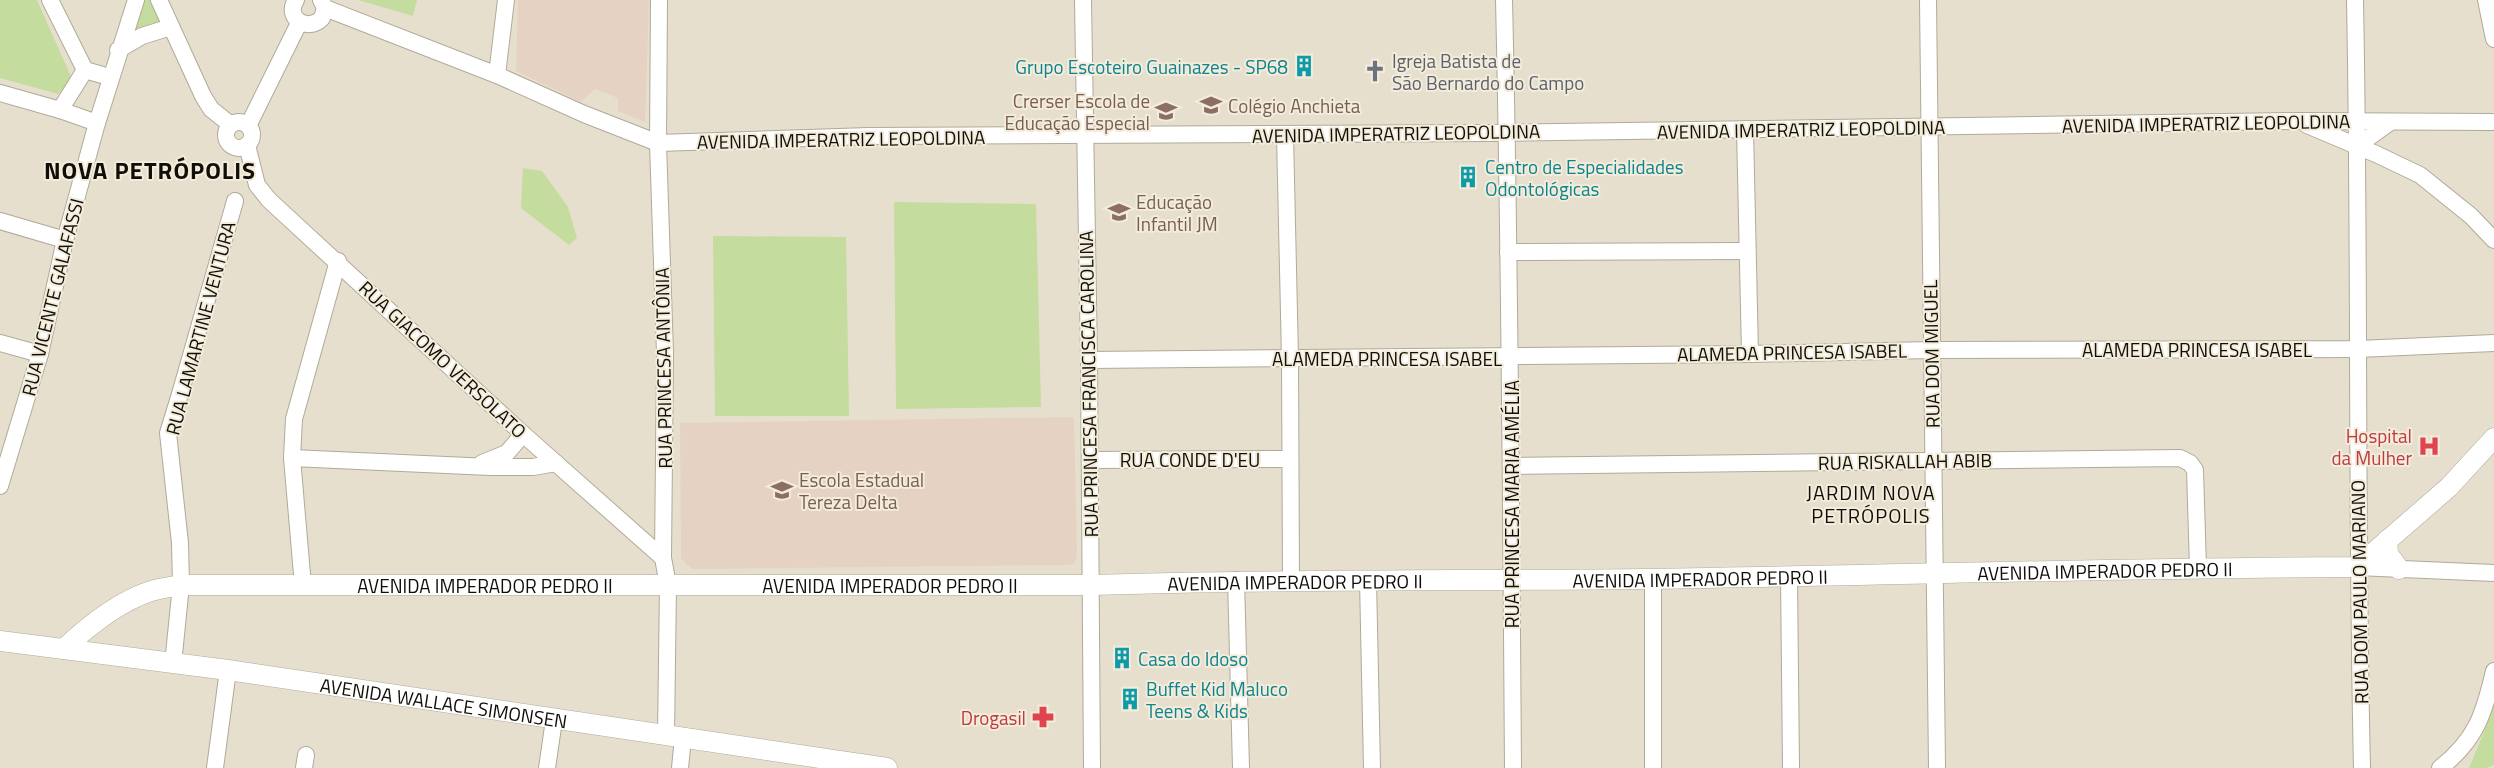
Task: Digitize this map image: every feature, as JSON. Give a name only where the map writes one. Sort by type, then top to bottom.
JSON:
[{"type":"street","points":[[50,0],[86,70],[110,77]]},
{"type":"street","name":"RUA VICENTE GALAFASSI","points":[[1,479],[40,354],[64,240],[96,123],[118,50],[136,0]]},
{"type":"street","points":[[159,0],[202,96],[211,109],[231,125]]},
{"type":"street","points":[[296,0],[293,14],[299,23],[309,26],[319,22],[324,13],[323,4]]},
{"type":"street","points":[[497,75],[506,0]]},
{"type":"street","name":"RUA PRINCESA ANTÔNIA","points":[[659,0],[658,143],[665,353],[663,558],[668,585],[675,736],[680,768]]},
{"type":"street","name":"RUA PRINCESA FRANCISCA CAROLINA","points":[[1083,0],[1092,585],[1092,768]]},
{"type":"street","name":"RUA PRINCESA MARIA AMÉLIA","points":[[1504,0],[1513,466],[1513,768]]},
{"type":"street","name":"RUA DOM MIGUEL","points":[[1928,0],[1937,768]]},
{"type":"street","name":"RUA DOM PAULO MARIANO","points":[[2355,0],[2358,349],[2357,567],[2362,768]]},
{"type":"street","points":[[2486,0],[2494,39]]},
{"type":"street","name":"AVENIDA IMPERATRIZ LEOPOLDINA","points":[[323,4],[497,75],[584,114],[658,143],[869,136],[1745,130],[2296,121],[2389,123],[2494,122]]},
{"type":"street","points":[[248,126],[240,122],[231,125],[226,136],[229,143],[239,148],[247,145],[252,138],[248,126],[299,23]]},
{"type":"street","points":[[118,50],[142,36],[171,27]]},
{"type":"street","points":[[60,110],[86,70]]},
{"type":"street","points":[[0,93],[60,110],[96,123]]},
{"type":"street","points":[[2296,121],[2317,128],[2420,175],[2464,210],[2494,240]]},
{"type":"street","points":[[2357,146],[2389,123]]},
{"type":"street","points":[[1745,130],[1750,354]]},
{"type":"street","points":[[1285,134],[1290,358],[1291,580]]},
{"type":"street","name":"RUA GIACOMO VERSOLATO","points":[[247,145],[254,174],[262,192],[524,434],[663,558]]},
{"type":"street","name":"RUA LAMARTINE VENTURA","points":[[174,664],[181,585],[180,543],[168,443],[169,424],[180,394],[235,201]]},
{"type":"street","points":[[0,221],[64,240]]},
{"type":"street","points":[[1508,252],[1747,250]]},
{"type":"street","points":[[303,586],[292,458],[294,419],[338,261]]},
{"type":"street","points":[[0,343],[40,354]]},
{"type":"street","name":"ALAMEDA PRINCESA ISABEL","points":[[1089,360],[1510,357],[1931,350],[2358,349],[2494,343]]},
{"type":"street","points":[[467,466],[502,456],[511,450],[524,434]]},
{"type":"street","points":[[2357,567],[2449,488],[2494,438]]},
{"type":"street","points":[[292,458],[467,466],[533,467],[556,463]]},
{"type":"street","name":"RUA RISKALLAH ABIB","points":[[1513,466],[2180,458],[2190,463],[2195,470],[2198,568]]},
{"type":"street","name":"RUA CONDE D'EU","points":[[1090,460],[1290,459]]},
{"type":"street","points":[[633,530],[654,525],[664,513]]},
{"type":"street","points":[[2387,540],[2388,554],[2398,568]]},
{"type":"street","points":[[2357,567],[2494,573]]},
{"type":"street","name":"AVENIDA IMPERADOR PEDRO II","points":[[64,650],[84,631],[118,607],[151,591],[181,585],[1092,585],[1236,580],[1512,580],[2357,567]]},
{"type":"street","points":[[1789,576],[1791,768]]},
{"type":"street","points":[[1653,578],[1653,768]]},
{"type":"street","points":[[1236,580],[1242,768]]},
{"type":"street","points":[[1368,580],[1372,768]]},
{"type":"street","name":"AVENIDA WALLACE SIMONSEN","points":[[0,641],[228,670],[554,720],[887,768]]},
{"type":"street","points":[[215,768],[228,670]]},
{"type":"street","points":[[2440,768],[2462,749],[2477,727],[2494,670]]},
{"type":"street","points":[[547,768],[554,720]]},
{"type":"shaded area","points":[[518,0],[649,0],[645,122],[618,111],[618,98],[595,89],[581,102],[516,71]]},
{"type":"shaded area","points":[[1074,417],[1077,557],[1074,563],[1069,565],[693,569],[681,558],[680,423]]},
{"type":"green space","points":[[0,0],[37,0],[72,79],[58,94],[0,78]]},
{"type":"green space","points":[[138,0],[154,0],[163,20],[125,37]]},
{"type":"green space","points":[[358,0],[417,0],[413,16]]},
{"type":"green space","points":[[523,168],[542,171],[568,207],[577,238],[569,245],[521,208]]},
{"type":"green space","points":[[894,202],[1036,204],[1041,407],[896,409]]},
{"type":"green space","points":[[713,236],[846,237],[849,416],[715,416]]},
{"type":"green space","points":[[2494,691],[2494,765],[2487,768],[2469,768],[2486,727]]},
{"type":"place","name":"Grupo Escoteiro Guainazes - SP68","points":[[1304,66]]},
{"type":"place","name":"Igreja Batista de São Bernardo do Campo","points":[[1375,71]]},
{"type":"place","name":"Colégio Anchieta","points":[[1211,105]]},
{"type":"place","name":"Crerser Escola de Educação Especial","points":[[1166,111]]},
{"type":"place","name":"Centro de Especialidades Odontológicas","points":[[1468,177]]},
{"type":"place","name":"Educação Infantil JM","points":[[1119,212]]},
{"type":"place","name":"Hospital da Mulher","points":[[2429,446]]},
{"type":"place","name":"Escola Estadual Tereza Delta","points":[[782,490]]},
{"type":"place","name":"Casa do Idoso","points":[[1122,658]]},
{"type":"place","name":"Buffet Kid Maluco Teens & Kids","points":[[1130,699]]},
{"type":"place","name":"Drogasil","points":[[1043,717]]},
{"type":"district","name":"NOVA PETRÓPOLIS","points":[[150,170]]},
{"type":"district","name":"JARDIM NOVA PETRÓPOLIS","points":[[1871,504]]}]
